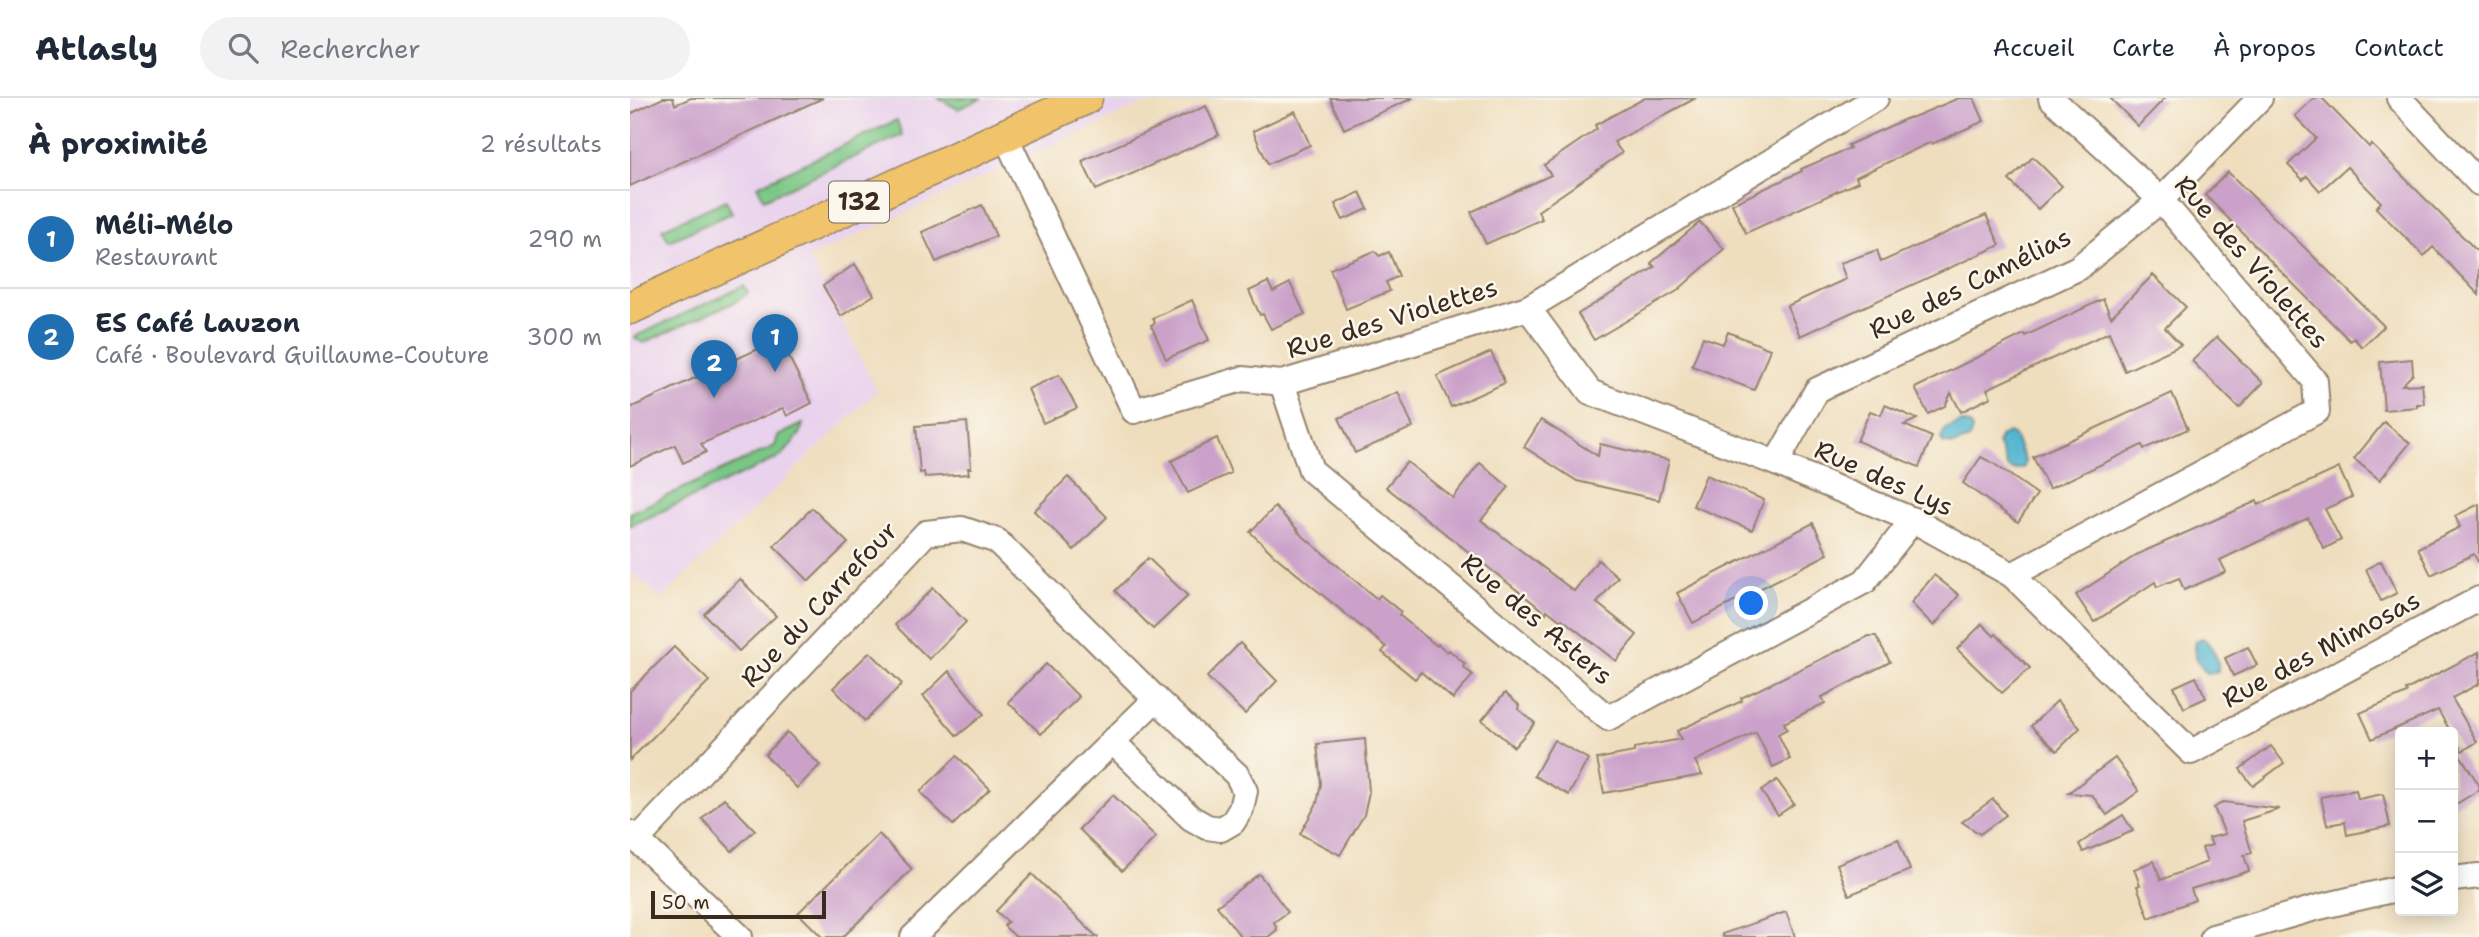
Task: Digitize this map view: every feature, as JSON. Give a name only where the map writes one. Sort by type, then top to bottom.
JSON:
[{"type":"main road","name":"132","points":[[630,308],[1086,98]]},
{"type":"street","name":"Rue des Violettes","points":[[1005,135],[1134,411],[1242,379],[1282,383],[1528,307],[1875,98]]},
{"type":"street","name":"Rue des Violettes","points":[[2012,575],[2317,411],[2315,381],[2161,200],[2051,98]]},
{"type":"street","name":"Rue des Camélias","points":[[1776,463],[1816,390],[2078,268],[2161,200],[2260,98]]},
{"type":"street","points":[[2399,98],[2479,183]]},
{"type":"street","name":"Rue des Lys","points":[[1528,307],[1590,392],[1776,463],[1913,520],[2012,575],[2191,752]]},
{"type":"street","name":"Rue des Asters","points":[[1282,383],[1311,470],[1608,718],[1865,581],[1913,520]]},
{"type":"street","name":"Rue du Carrefour","points":[[634,836],[926,533],[962,529],[998,541],[1156,699],[1237,775],[1245,791],[1241,809],[1233,822],[1220,829],[1207,827],[1191,818],[1112,741]]},
{"type":"street","name":"Rue des Mimosas","points":[[2191,752],[2479,599]]},
{"type":"street","points":[[913,937],[1156,699]]},
{"type":"street","points":[[634,836],[740,937]]},
{"type":"street","points":[[2458,878],[2479,876]]},
{"type":"street","points":[[2213,937],[2395,889]]},
{"type":"shaded area","points":[[630,98],[1155,98],[809,257],[877,391],[661,599],[630,571]]},
{"type":"green space","points":[[938,98],[982,98],[958,109]]},
{"type":"green space","points":[[897,120],[902,135],[764,199],[757,186]]},
{"type":"green space","points":[[726,200],[732,213],[669,241],[662,229]]},
{"type":"green space","points":[[744,286],[748,293],[735,302],[643,343],[634,337]]},
{"type":"green space","points":[[803,424],[800,434],[782,456],[630,526],[630,513],[775,446],[778,436]]},
{"type":"water","points":[[1962,422],[1970,425],[1972,430],[1969,439],[1953,445],[1943,443],[1941,439],[1945,429]]},
{"type":"water","points":[[2009,433],[2014,436],[2025,461],[2024,467],[2014,470],[2008,468],[1998,443],[2000,437]]},
{"type":"water","points":[[2202,638],[2212,648],[2218,662],[2218,671],[2209,674],[2199,664],[2195,655],[2195,641]]},
{"type":"building","points":[[663,98],[673,98],[675,105],[691,98],[823,98],[630,186],[630,114]]},
{"type":"building","points":[[1330,98],[1413,98],[1344,129]]},
{"type":"building","points":[[1645,98],[1696,98],[1614,142],[1622,153],[1538,211],[1542,219],[1486,244],[1471,212],[1551,175],[1544,165],[1597,129],[1595,125]]},
{"type":"building","points":[[1959,98],[1974,98],[1984,121],[1856,177],[1858,182],[1746,233],[1732,204],[1850,148],[1848,145]]},
{"type":"building","points":[[2110,98],[2165,98],[2138,126]]},
{"type":"building","points":[[2314,98],[2322,98],[2369,147],[2371,144],[2479,253],[2479,295],[2433,247],[2424,256],[2376,208],[2381,202],[2347,167],[2320,191],[2307,176],[2303,180],[2288,165],[2316,138],[2295,116]]},
{"type":"building","points":[[1206,106],[1219,135],[1096,190],[1082,161]]},
{"type":"building","points":[[1295,111],[1310,145],[1268,164],[1253,131]]},
{"type":"building","points":[[2033,157],[2062,186],[2038,209],[2009,180]]},
{"type":"building","points":[[2228,172],[2384,326],[2362,347],[2354,338],[2350,341],[2205,195]]},
{"type":"building","points":[[1360,192],[1368,209],[1343,220],[1335,204]]},
{"type":"building","points":[[982,205],[996,236],[936,262],[922,232]]},
{"type":"building","points":[[1986,215],[2000,245],[1800,336],[1787,306],[1846,279],[1840,263],[1877,250],[1881,262]]},
{"type":"building","points":[[1700,222],[1724,249],[1677,291],[1594,340],[1578,314],[1655,267],[1651,263]]},
{"type":"building","points":[[1375,251],[1379,256],[1389,252],[1399,276],[1386,282],[1390,291],[1346,309],[1330,269]]},
{"type":"building","points":[[855,264],[874,295],[841,316],[823,286]]},
{"type":"building","points":[[2153,275],[2186,307],[2165,328],[2181,345],[2125,371],[2109,332],[1987,389],[1991,397],[1961,412],[1951,393],[1945,406],[1928,414],[1915,388],[2024,334],[2025,336],[2103,299],[2111,317]]},
{"type":"building","points":[[1268,282],[1273,292],[1290,283],[1305,314],[1271,329],[1263,314],[1260,315],[1249,291]]},
{"type":"building","points":[[1192,300],[1209,340],[1166,359],[1151,325],[1155,323],[1153,318]]},
{"type":"building","points":[[1728,332],[1770,349],[1754,390],[1692,366],[1703,337],[1723,344]]},
{"type":"building","points":[[2217,337],[2263,383],[2239,408],[2192,361]]},
{"type":"building","points":[[780,339],[812,403],[787,416],[783,408],[701,444],[706,452],[683,463],[675,445],[630,466],[630,408]]},
{"type":"building","points":[[1491,352],[1505,383],[1451,407],[1437,376]]},
{"type":"building","points":[[2412,359],[2413,374],[2402,385],[2422,384],[2424,404],[2384,410],[2380,362]]},
{"type":"building","points":[[1059,375],[1077,408],[1043,423],[1028,389]]},
{"type":"building","points":[[1398,392],[1413,427],[1355,453],[1339,418]]},
{"type":"building","points":[[2172,393],[2188,429],[2144,449],[2142,445],[2049,489],[2033,457]]},
{"type":"building","points":[[1885,405],[1917,419],[1904,425],[1932,437],[1919,467],[1857,441],[1870,411],[1881,415]]},
{"type":"building","points":[[1541,420],[1598,456],[1600,444],[1669,460],[1659,500],[1577,481],[1524,447]]},
{"type":"building","points":[[967,422],[971,468],[968,468],[969,474],[925,477],[924,472],[920,473],[916,426]]},
{"type":"building","points":[[2384,422],[2410,443],[2380,480],[2354,459]]},
{"type":"building","points":[[1217,438],[1231,473],[1188,493],[1171,461]]},
{"type":"building","points":[[1981,457],[2037,494],[2018,522],[1963,483]]},
{"type":"building","points":[[1407,462],[1453,498],[1480,463],[1509,487],[1481,520],[1574,591],[1598,560],[1618,577],[1597,603],[1637,635],[1616,661],[1562,619],[1561,621],[1547,610],[1546,613],[1386,487]]},
{"type":"building","points":[[2339,468],[2352,497],[2325,509],[2341,540],[2324,549],[2308,518],[2220,560],[2226,572],[2184,590],[2179,578],[2157,587],[2155,582],[2094,622],[2076,595],[2138,554],[2257,501],[2258,505]]},
{"type":"building","points":[[1706,475],[1764,500],[1752,530],[1693,506]]},
{"type":"building","points":[[1068,477],[1107,517],[1074,550],[1034,511]]},
{"type":"building","points":[[2479,504],[2479,564],[2474,554],[2431,575],[2418,548],[2460,527],[2455,516]]},
{"type":"building","points":[[1275,507],[1298,532],[1377,599],[1380,595],[1401,612],[1399,615],[1437,646],[1438,644],[1447,652],[1449,650],[1465,664],[1463,667],[1473,675],[1453,699],[1421,672],[1415,679],[1382,652],[1386,647],[1275,556],[1250,532]]},
{"type":"building","points":[[812,508],[848,543],[809,581],[774,546]]},
{"type":"building","points":[[1813,523],[1828,554],[1693,623],[1677,593]]},
{"type":"building","points":[[1148,558],[1188,596],[1153,629],[1115,591]]},
{"type":"building","points":[[2381,561],[2397,593],[2381,601],[2366,569]]},
{"type":"building","points":[[1934,575],[1959,595],[1934,626],[1911,603]]},
{"type":"building","points":[[740,579],[776,616],[739,651],[704,614]]},
{"type":"building","points":[[933,588],[966,622],[929,659],[895,625]]},
{"type":"building","points":[[1982,624],[2030,668],[2002,693],[1957,649]]},
{"type":"building","points":[[1869,636],[1876,636],[1890,662],[1822,697],[1825,703],[1784,723],[1787,729],[1778,734],[1790,759],[1773,767],[1756,732],[1695,761],[1702,775],[1604,793],[1597,759],[1634,752],[1634,748],[1681,739],[1677,731]]},
{"type":"building","points":[[1240,643],[1277,681],[1245,714],[1207,677]]},
{"type":"building","points":[[674,647],[709,681],[630,760],[630,691]]},
{"type":"building","points":[[2248,647],[2257,665],[2233,676],[2225,658]]},
{"type":"building","points":[[870,652],[902,684],[865,721],[833,688]]},
{"type":"building","points":[[2479,652],[2479,684],[2452,698],[2477,742],[2462,751],[2458,744],[2458,727],[2448,727],[2438,710],[2372,739],[2360,713],[2407,693],[2406,690]]},
{"type":"building","points":[[1046,664],[1079,697],[1041,734],[1008,702]]},
{"type":"building","points":[[949,671],[984,714],[957,736],[923,696]]},
{"type":"building","points":[[2196,677],[2206,698],[2184,708],[2174,687]]},
{"type":"building","points":[[1505,693],[1519,705],[1518,709],[1535,723],[1514,747],[1482,720]]},
{"type":"building","points":[[2057,701],[2080,728],[2057,751],[2031,726]]},
{"type":"building","points":[[787,732],[820,765],[797,788],[765,755]]},
{"type":"building","points":[[1365,739],[1369,792],[1364,815],[1340,855],[1300,834],[1317,803],[1321,784],[1317,744]]},
{"type":"building","points":[[1554,740],[1588,759],[1569,795],[1534,776]]},
{"type":"building","points":[[2271,746],[2284,763],[2253,786],[2240,769]]},
{"type":"building","points":[[2458,752],[2479,785],[2479,790],[2458,803]]},
{"type":"building","points":[[957,756],[990,789],[953,825],[920,792]]},
{"type":"building","points":[[2115,758],[2139,791],[2107,815],[2092,795],[2068,793]]},
{"type":"building","points":[[1777,780],[1794,804],[1778,815],[1761,791]]},
{"type":"building","points":[[2356,790],[2358,799],[2383,794],[2390,826],[2347,835],[2345,822],[2327,825],[2321,797]]},
{"type":"building","points":[[1113,795],[1156,837],[1122,871],[1079,829]]},
{"type":"building","points":[[724,798],[755,830],[732,851],[702,819]]},
{"type":"building","points":[[1993,799],[2006,815],[1980,834],[1962,822]]},
{"type":"building","points":[[2223,802],[2280,809],[2242,821],[2252,853],[2244,855],[2249,871],[2191,889],[2195,900],[2149,918],[2137,886],[2140,885],[2134,869],[2154,861],[2161,880],[2207,862],[2202,848],[2212,845],[2209,838],[2225,834],[2214,808]]},
{"type":"building","points":[[2123,815],[2133,831],[2083,852],[2079,844]]},
{"type":"building","points":[[879,834],[912,869],[843,937],[822,937],[798,913]]},
{"type":"building","points":[[1898,839],[1910,870],[1849,895],[1837,864]]},
{"type":"building","points":[[1032,874],[1097,937],[1016,937],[1004,926],[1008,922],[996,911]]},
{"type":"building","points":[[1259,874],[1288,912],[1274,922],[1277,930],[1268,937],[1241,937],[1217,906]]},
{"type":"building","points":[[1786,912],[1795,937],[1723,937],[1722,934]]},
{"type":"place","name":"Méli-Mélo","points":[[775,372]]},
{"type":"place","name":"ES Café Lauzon","points":[[714,398]]}]
